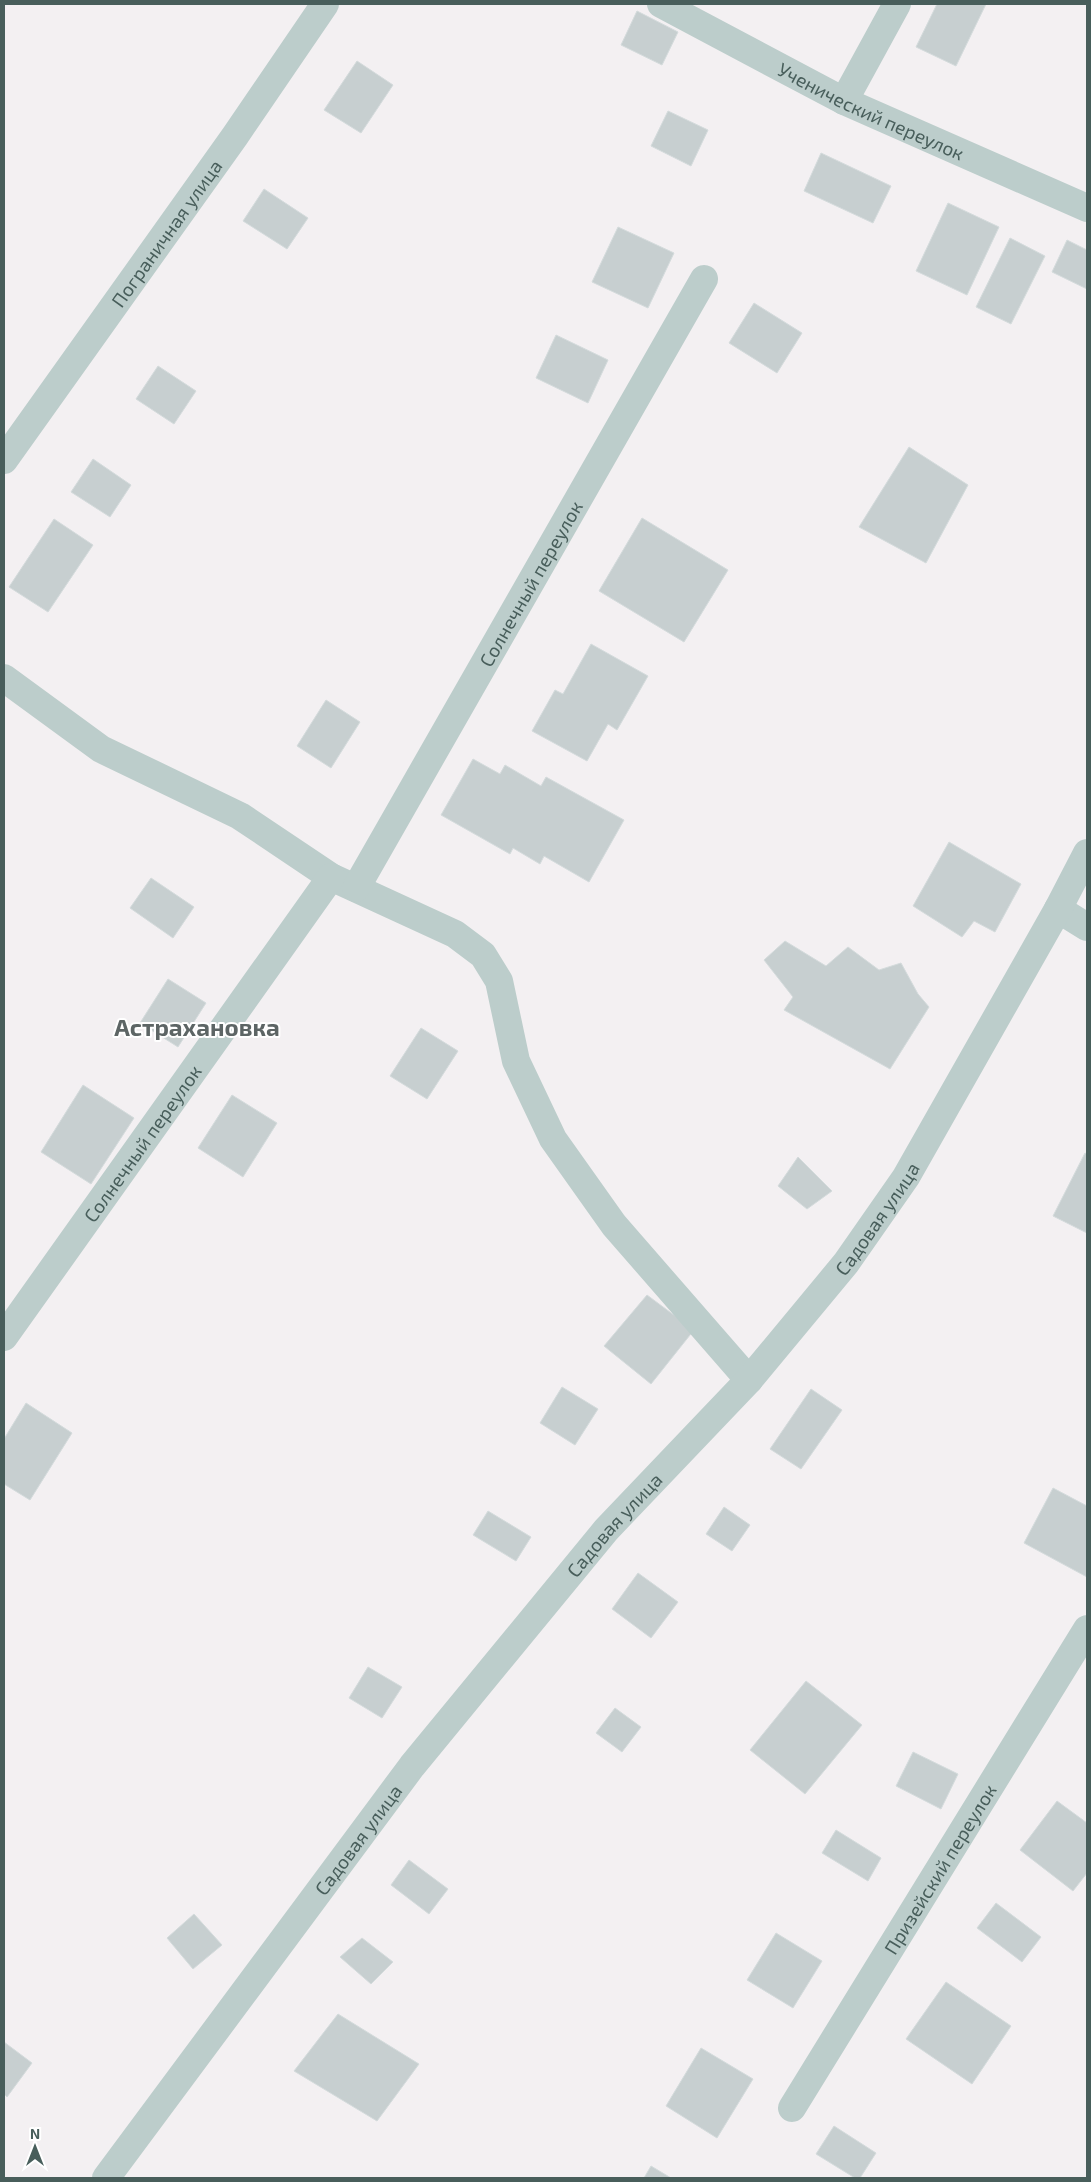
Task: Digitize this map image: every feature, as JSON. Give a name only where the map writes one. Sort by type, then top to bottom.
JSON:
[{"type":"street","name":"Пограничная улица","points":[[4,460],[235,136],[324,4]]},
{"type":"street","name":"Ученический переулок","points":[[661,4],[844,101],[1087,208]]},
{"type":"street","points":[[844,101],[897,4]]},
{"type":"street","name":"Солнечный переулок","points":[[356,888],[704,279]]},
{"type":"street","points":[[4,678],[101,749],[240,816],[331,877],[455,934],[484,955],[499,981],[516,1061],[553,1139],[614,1225],[748,1380]]},
{"type":"street","name":"Садовая улица","points":[[106,2178],[412,1766],[606,1530],[748,1380],[846,1262],[906,1177],[1058,909],[1087,853]]},
{"type":"street","name":"Солнечный переулок","points":[[4,1337],[331,877]]},
{"type":"street","points":[[1058,909],[1087,927]]},
{"type":"street","name":"Призейский переулок","points":[[792,2108],[1087,1629]]},
{"type":"building","points":[[937,4],[986,4],[956,66],[916,47]]},
{"type":"building","points":[[637,11],[678,32],[662,65],[621,45]]},
{"type":"building","points":[[357,61],[393,85],[361,133],[324,110]]},
{"type":"building","points":[[668,111],[708,130],[691,166],[651,146]]},
{"type":"building","points":[[821,153],[891,186],[873,223],[804,191]]},
{"type":"building","points":[[264,189],[308,218],[287,249],[243,221]]},
{"type":"building","points":[[948,203],[999,227],[967,295],[916,271]]},
{"type":"building","points":[[618,227],[674,253],[648,308],[592,282]]},
{"type":"building","points":[[1010,238],[1045,256],[1011,324],[976,307]]},
{"type":"building","points":[[1067,240],[1087,250],[1087,289],[1052,272]]},
{"type":"building","points":[[754,303],[802,333],[777,373],[729,343]]},
{"type":"building","points":[[556,335],[608,360],[588,403],[536,378]]},
{"type":"building","points":[[158,366],[196,391],[174,424],[136,399]]},
{"type":"building","points":[[909,447],[968,485],[926,563],[859,527]]},
{"type":"building","points":[[93,459],[131,485],[110,517],[71,492]]},
{"type":"building","points":[[642,518],[728,570],[684,642],[599,591]]},
{"type":"building","points":[[54,519],[93,545],[48,612],[9,587]]},
{"type":"building","points":[[591,644],[648,676],[617,730],[608,724],[587,761],[532,731],[555,690],[563,694]]},
{"type":"building","points":[[326,700],[360,722],[331,768],[297,746]]},
{"type":"building","points":[[473,759],[500,774],[505,765],[541,786],[546,777],[624,820],[589,882],[544,856],[540,864],[513,848],[510,854],[441,815]]},
{"type":"building","points":[[949,842],[1021,884],[995,932],[974,921],[962,937],[913,906]]},
{"type":"building","points":[[151,878],[194,907],[173,938],[130,908]]},
{"type":"building","points":[[785,941],[826,966],[848,947],[879,970],[901,963],[918,994],[929,1007],[890,1069],[784,1010],[793,997],[764,960]]},
{"type":"building","points":[[168,979],[206,1003],[178,1047],[140,1023]]},
{"type":"building","points":[[421,1028],[458,1051],[427,1099],[390,1076]]},
{"type":"building","points":[[83,1085],[134,1118],[91,1184],[41,1152]]},
{"type":"building","points":[[232,1095],[277,1123],[243,1177],[198,1148]]},
{"type":"building","points":[[1085,1153],[1087,1154],[1087,1233],[1053,1216]]},
{"type":"building","points":[[798,1157],[832,1191],[807,1209],[778,1186]]},
{"type":"building","points":[[647,1295],[694,1330],[651,1384],[604,1346]]},
{"type":"building","points":[[562,1387],[598,1409],[575,1445],[540,1423]]},
{"type":"building","points":[[811,1389],[842,1410],[801,1469],[770,1449]]},
{"type":"building","points":[[26,1403],[72,1433],[30,1500],[4,1484],[4,1439]]},
{"type":"building","points":[[1053,1488],[1087,1506],[1087,1577],[1024,1543]]},
{"type":"building","points":[[724,1507],[750,1525],[732,1551],[706,1534]]},
{"type":"building","points":[[488,1511],[531,1537],[516,1561],[473,1535]]},
{"type":"building","points":[[638,1573],[678,1602],[651,1638],[612,1609]]},
{"type":"building","points":[[368,1667],[402,1687],[382,1718],[349,1698]]},
{"type":"building","points":[[806,1681],[862,1725],[805,1794],[750,1750]]},
{"type":"building","points":[[615,1708],[641,1727],[622,1752],[596,1733]]},
{"type":"building","points":[[913,1752],[958,1774],[941,1809],[896,1786]]},
{"type":"building","points":[[1057,1801],[1087,1823],[1087,1873],[1073,1891],[1020,1850]]},
{"type":"building","points":[[836,1830],[881,1858],[868,1881],[822,1853]]},
{"type":"building","points":[[409,1860],[448,1889],[429,1914],[391,1885]]},
{"type":"building","points":[[996,1903],[1041,1937],[1022,1962],[977,1928]]},
{"type":"building","points":[[194,1914],[222,1945],[193,1969],[167,1938]]},
{"type":"building","points":[[776,1933],[822,1961],[793,2008],[747,1980]]},
{"type":"building","points":[[362,1938],[393,1962],[371,1984],[340,1957]]},
{"type":"building","points":[[946,1982],[1011,2026],[972,2084],[906,2039]]},
{"type":"building","points":[[338,2014],[419,2064],[377,2121],[294,2071]]},
{"type":"building","points":[[4,2042],[32,2063],[7,2097],[4,2094]]},
{"type":"building","points":[[701,2048],[753,2079],[717,2138],[666,2106]]},
{"type":"building","points":[[834,2126],[876,2153],[860,2178],[855,2178],[816,2154]]},
{"type":"building","points":[[651,2166],[671,2178],[644,2178]]},
{"type":"district","name":"Астрахановка","points":[[197,1026]]}]
